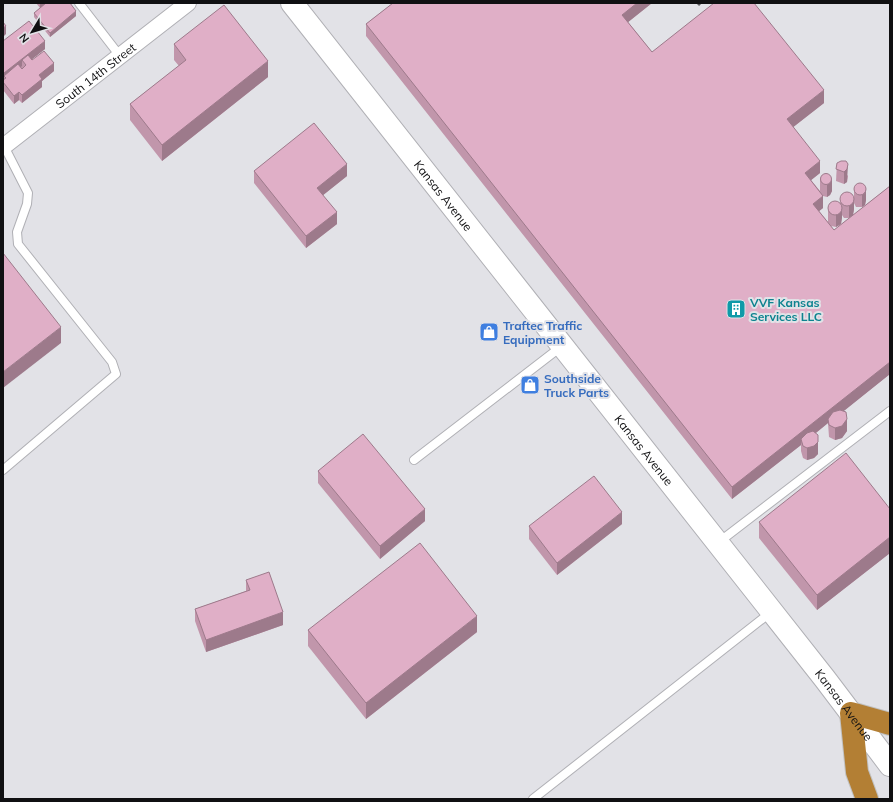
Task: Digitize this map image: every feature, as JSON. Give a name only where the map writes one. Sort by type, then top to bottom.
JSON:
[{"type":"highway","points":[[867,799],[857,772],[851,713],[890,724]]},
{"type":"main road","name":"Kansas Avenue","points":[[292,3],[772,611],[890,765]]},
{"type":"street","name":"South 14th Street","points":[[3,146],[188,3]]},
{"type":"lane","points":[[80,3],[120,56]]},
{"type":"lane","points":[[3,146],[28,193],[27,204],[17,232],[18,244],[112,362],[116,374],[3,470]]},
{"type":"lane","points":[[414,460],[563,346]]},
{"type":"lane","points":[[718,543],[890,411]]},
{"type":"lane","points":[[532,799],[772,611]]},
{"type":"building","points":[[46,3],[70,3],[76,11],[50,33],[34,13]]},
{"type":"building","name":"VVF Kansas Services LLC","points":[[393,3],[637,3],[622,15],[652,52],[714,3],[754,3],[824,90],[787,119],[820,161],[805,173],[823,196],[813,204],[834,230],[890,186],[890,362],[732,487],[366,24]]},
{"type":"building","points":[[224,5],[268,61],[162,145],[130,104],[186,60],[174,44]]},
{"type":"building","points":[[29,21],[45,41],[4,73],[3,41]]},
{"type":"building","points":[[44,51],[54,63],[39,75],[42,79],[22,95],[19,92],[14,96],[3,82],[6,78],[4,76],[18,64],[22,69],[26,65],[22,60],[28,55],[32,60]]},
{"type":"building","points":[[314,123],[347,164],[317,188],[337,212],[306,236],[254,171]]},
{"type":"building","points":[[846,161],[848,164],[847,169],[844,172],[836,169],[837,163]]},
{"type":"building","points":[[824,174],[828,174],[830,175],[830,183],[824,184],[821,181],[821,177]]},
{"type":"building","points":[[858,183],[862,183],[866,189],[862,195],[858,195],[854,191],[854,187]]},
{"type":"building","points":[[847,192],[852,194],[854,199],[852,204],[847,206],[842,204],[840,199],[842,194]]},
{"type":"building","points":[[835,201],[840,203],[842,208],[840,213],[835,215],[830,213],[828,208],[830,203]]},
{"type":"building","points":[[3,253],[61,327],[3,372]]},
{"type":"building","points":[[840,410],[846,412],[847,419],[842,426],[835,428],[829,425],[828,419],[833,412]]},
{"type":"building","points":[[813,431],[818,435],[818,442],[814,446],[807,448],[803,446],[801,439],[807,433]]},
{"type":"building","points":[[363,434],[425,509],[380,546],[318,471]]},
{"type":"building","points":[[846,453],[890,509],[890,537],[817,595],[759,522]]},
{"type":"building","points":[[594,476],[622,512],[557,563],[529,526]]},
{"type":"building","points":[[420,543],[477,616],[366,703],[308,630]]},
{"type":"building","points":[[269,572],[283,612],[206,640],[195,609],[250,590],[246,580]]},
{"type":"place","name":"VVF Kansas Services LLC","points":[[736,309]]},
{"type":"place","name":"Traftec Traffic Equipment","points":[[489,332]]},
{"type":"place","name":"Southside Truck Parts","points":[[530,385]]}]
